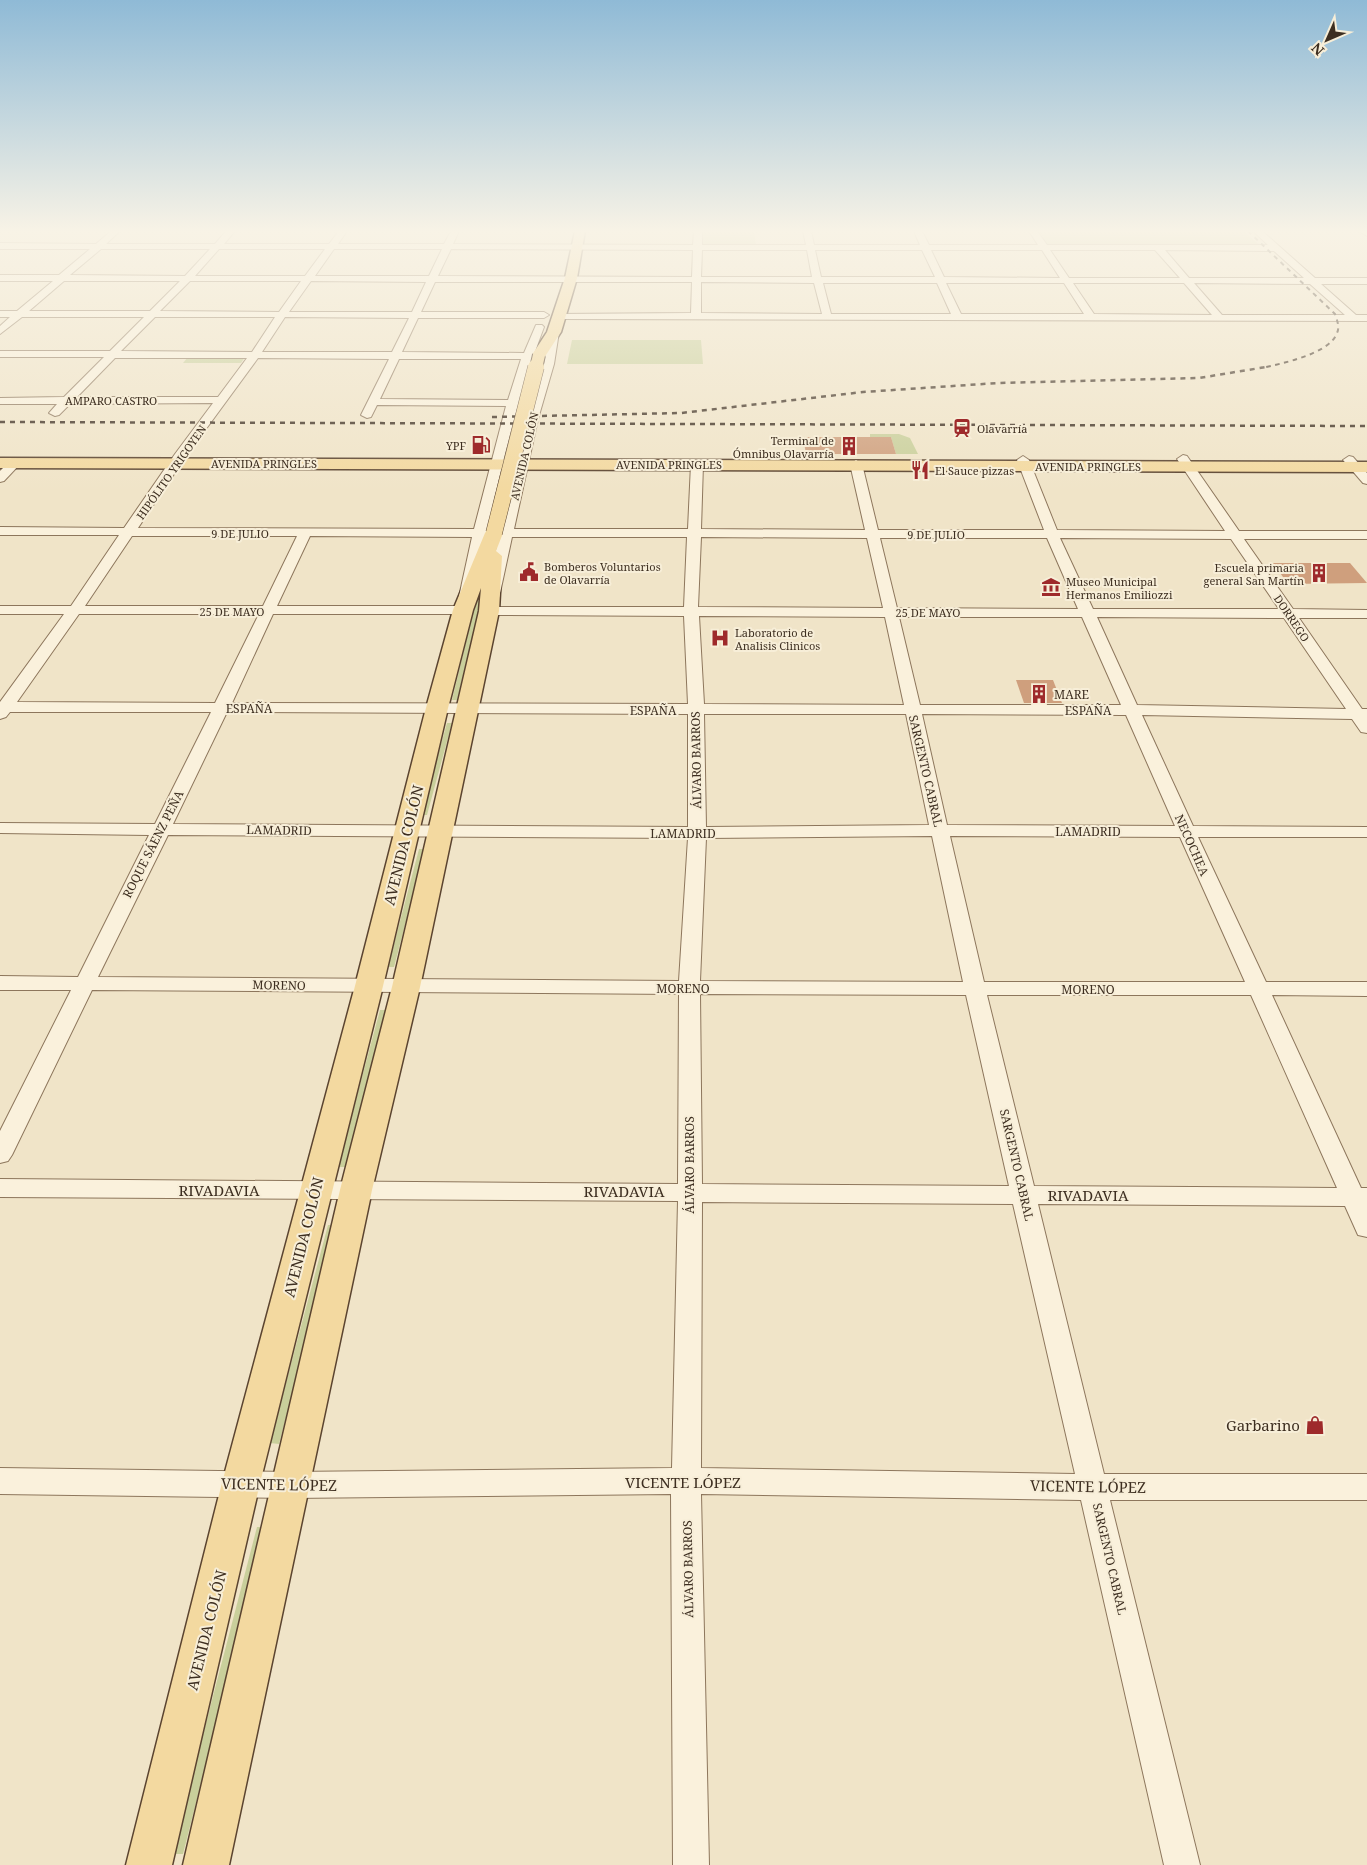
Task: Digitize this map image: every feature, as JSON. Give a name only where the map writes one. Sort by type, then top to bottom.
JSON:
[{"type":"main road","name":"AVENIDA COLÓN","points":[[206,1865],[356,1190],[406,987],[468,709],[476,610],[542,318]]},
{"type":"main road","name":"AVENIDA COLÓN","points":[[533,355],[554,332],[558,318]]},
{"type":"main road","name":"AVENIDA PRINGLES","points":[[5,461],[1359,463]]},
{"type":"main road","name":"AVENIDA PRINGLES","points":[[523,461],[696,464],[1024,463]]},
{"type":"main road","name":"AVENIDA COLÓN","points":[[149,1865],[242,1483],[315,1190],[369,986],[437,708],[476,610]]},
{"type":"street","points":[[0,331],[17,318]]},
{"type":"street","points":[[55,413],[148,318]]},
{"type":"street","name":"HIPÓLITO YRIGOYEN","points":[[2,709],[75,610],[177,460],[256,355],[279,318]]},
{"type":"street","points":[[366,415],[413,318]]},
{"type":"street","name":"AVENIDA COLÓN","points":[[494,533],[523,461],[532,419],[549,364],[554,332]]},
{"type":"street","points":[[0,354],[533,355]]},
{"type":"street","name":"AVENIDA COLÓN","points":[[494,533],[497,461],[504,424],[533,355]]},
{"type":"street","name":"AMPARO CASTRO","points":[[0,400],[222,400]]},
{"type":"street","points":[[372,402],[513,403]]},
{"type":"street","points":[[0,478],[5,461]]},
{"type":"street","name":"NECOCHEA","points":[[1024,463],[1052,535],[1089,613],[1257,988],[1360,1197],[1367,1228]]},
{"type":"street","name":"DORREGO","points":[[1186,463],[1288,614],[1362,714],[1367,728]]},
{"type":"street","points":[[1359,463],[1367,480]]},
{"type":"street","name":"ÁLVARO BARROS","points":[[691,1865],[686,1481],[690,1191],[689,988],[697,833],[696,710],[690,611],[695,534],[696,464]]},
{"type":"street","name":"SARGENTO CABRAL","points":[[856,464],[975,989],[1182,1865]]},
{"type":"street","name":"9 DE JULIO","points":[[0,531],[305,534],[1367,536]]},
{"type":"street","name":"ROQUE SÁENZ PEÑA","points":[[0,1154],[269,611],[305,534]]},
{"type":"street","name":"25 DE MAYO","points":[[0,610],[1367,614]]},
{"type":"street","name":"ESPAÑA","points":[[2,709],[1131,710],[1362,714]]},
{"type":"street","name":"LAMADRID","points":[[0,828],[697,833],[940,830],[1367,832]]},
{"type":"street","name":"MORENO","points":[[0,983],[84,982],[406,987],[1367,989]]},
{"type":"street","name":"RIVADAVIA","points":[[0,1188],[690,1191],[1360,1197]]},
{"type":"street","name":"VICENTE LÓPEZ","points":[[0,1481],[290,1485],[686,1481],[1094,1487],[1367,1488]]},
{"type":"green space","points":[[572,340],[701,340],[703,364],[567,364]]},
{"type":"green space","points":[[188,357],[245,357],[241,363],[183,363]]},
{"type":"green space","points":[[870,434],[899,434],[910,438],[918,454],[896,454],[891,437],[870,437]]},
{"type":"green space","points":[[480,584],[485,584],[457,700],[452,700]]},
{"type":"green space","points":[[447,723],[452,723],[427,815],[421,815]]},
{"type":"green space","points":[[419,849],[425,849],[394,967],[388,967]]},
{"type":"green space","points":[[380,1010],[387,1010],[346,1167],[338,1167]]},
{"type":"green space","points":[[328,1225],[336,1225],[279,1444],[270,1443]]},
{"type":"green space","points":[[257,1527],[266,1527],[183,1854],[172,1854]]},
{"type":"building","name":"Terminal de Ómnibus Olavarría","points":[[803,437],[891,437],[896,454],[806,454]]},
{"type":"building","name":"Escuela primaria general San Martín","points":[[1273,563],[1350,563],[1367,583],[1288,584]]},
{"type":"building","name":"MARE","points":[[1016,680],[1053,680],[1062,703],[1024,703]]},
{"type":"railway","points":[[1264,367],[1292,361],[1325,347],[1333,340],[1338,331],[1336,318]]},
{"type":"railway","points":[[492,417],[681,413],[863,392],[998,383],[1199,378],[1264,367]]},
{"type":"railway","points":[[0,422],[1367,426]]},
{"type":"place","name":"Olavarría","points":[[962,428]]},
{"type":"place","name":"YPF","points":[[481,445]]},
{"type":"place","name":"Terminal de Ómnibus Olavarría","points":[[849,446]]},
{"type":"place","name":"El Sauce pizzas","points":[[920,470]]},
{"type":"place","name":"Bomberos Voluntarios de Olavarría","points":[[529,572]]},
{"type":"place","name":"Escuela primaria general San Martín","points":[[1319,573]]},
{"type":"place","name":"Museo Municipal Hermanos Emiliozzi","points":[[1051,587]]},
{"type":"place","name":"Laboratorio de Analisis Clinicos","points":[[720,638]]},
{"type":"place","name":"MARE","points":[[1039,694]]},
{"type":"place","name":"Garbarino","points":[[1315,1425]]}]
